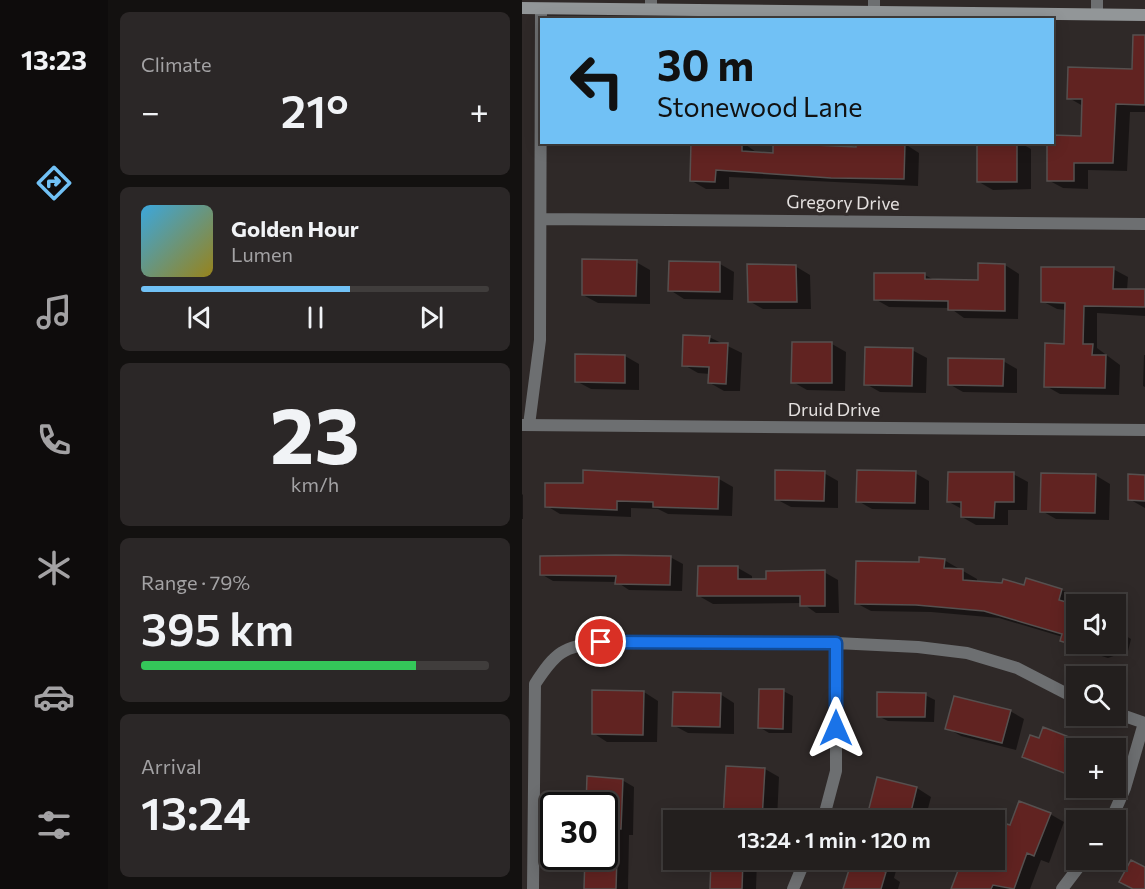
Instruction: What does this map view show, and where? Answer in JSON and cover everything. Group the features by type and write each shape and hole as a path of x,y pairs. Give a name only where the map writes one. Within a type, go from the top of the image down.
{"street":[{"path":"1097,0 1097,14"},
{"path":"522,8 651,5 874,6 1145,15"},
{"path":"541,9 541,18"},
{"path":"526,425 540,340 541,144"},
{"name":"Gregory Drive","path":"541,219 1145,224"},
{"name":"Druid Drive","path":"526,425 1145,430"},
{"path":"534,889 535,684 550,661 562,650 579,644 601,642 836,643 899,646 967,653 1017,668 1066,693"},
{"path":"826,810 836,771 836,643"},
{"path":"1115,810 1125,788 1144,723 1126,717"},
{"path":"793,889 801,870"},
{"path":"1062,889 1076,870"}],"building":[{"path":"1133,35 1145,35 1145,105 1116,104 1113,163 1074,163 1074,181 1047,181 1047,144 1054,144 1054,135 1081,136 1082,99 1067,99 1068,67 1132,69"},
{"path":"691,144 742,144 742,151 773,153 773,144 856,147 856,144 905,144 904,179 831,178 716,170 715,182 690,181"},
{"path":"977,144 1017,144 1017,182 977,182"},
{"path":"582,259 637,260 636,296 582,295"},
{"path":"669,261 720,262 720,292 668,291"},
{"path":"978,263 1005,264 1005,311 948,310 948,301 874,300 874,273 925,273 925,279 978,280"},
{"path":"747,264 796,265 797,302 748,302"},
{"path":"1041,267 1114,267 1113,289 1145,289 1145,307 1084,306 1083,344 1093,344 1092,355 1106,355 1105,388 1044,387 1045,343 1064,344 1065,303 1041,302"},
{"path":"683,335 710,336 709,343 728,343 726,384 708,383 709,367 682,366"},
{"path":"792,342 832,342 832,383 791,383"},
{"path":"865,347 913,348 912,386 864,385"},
{"path":"575,354 625,355 625,383 575,382"},
{"path":"948,358 1004,359 1003,386 948,385"},
{"path":"583,470 719,477 718,509 653,507 653,502 617,501 617,510 545,507 545,483 583,483"},
{"path":"775,470 825,471 824,501 775,500"},
{"path":"857,470 916,471 915,503 856,502"},
{"path":"948,472 1014,472 1014,502 995,502 994,518 961,517 961,502 947,502"},
{"path":"1041,473 1096,474 1095,513 1040,512"},
{"path":"1128,474 1145,475 1145,501 1128,500"},
{"path":"540,556 671,556 670,585 615,584 616,576 540,575"},
{"path":"919,557 945,559 944,568 963,569 963,580 1002,583 1003,579 1024,585 1026,578 1062,589 1059,600 1066,602 1066,643 1060,641 1062,634 984,611 916,605 855,604 856,561 919,562"},
{"path":"698,566 738,566 738,579 766,579 766,571 825,570 825,606 800,606 800,596 697,596"},
{"path":"759,689 784,689 783,729 758,728"},
{"path":"592,690 644,691 643,735 592,734"},
{"path":"673,692 721,693 720,727 672,726"},
{"path":"877,692 926,693 925,717 877,717"},
{"path":"954,696 1011,710 1002,743 945,729"},
{"path":"1043,727 1072,738 1066,738 1066,774 1022,757 1030,735 1039,738"},
{"path":"726,766 765,768 763,810 724,810"},
{"path":"587,776 623,779 621,829 618,829 618,792 586,792"},
{"path":"877,777 917,787 911,810 869,810"},
{"path":"1019,801 1051,813 1034,856 1027,853 1014,889 993,885 991,889 951,889 958,870 1005,870 1005,823 1010,825"},
{"path":"1131,860 1145,867 1145,889 1133,889 1119,882"},
{"path":"585,870 617,870 616,889 584,889"},
{"path":"711,870 743,870 742,889 710,889"},
{"path":"849,870 886,872 881,889 843,889"}],"route":[{"path":"601,642 836,643 836,728"}]}
